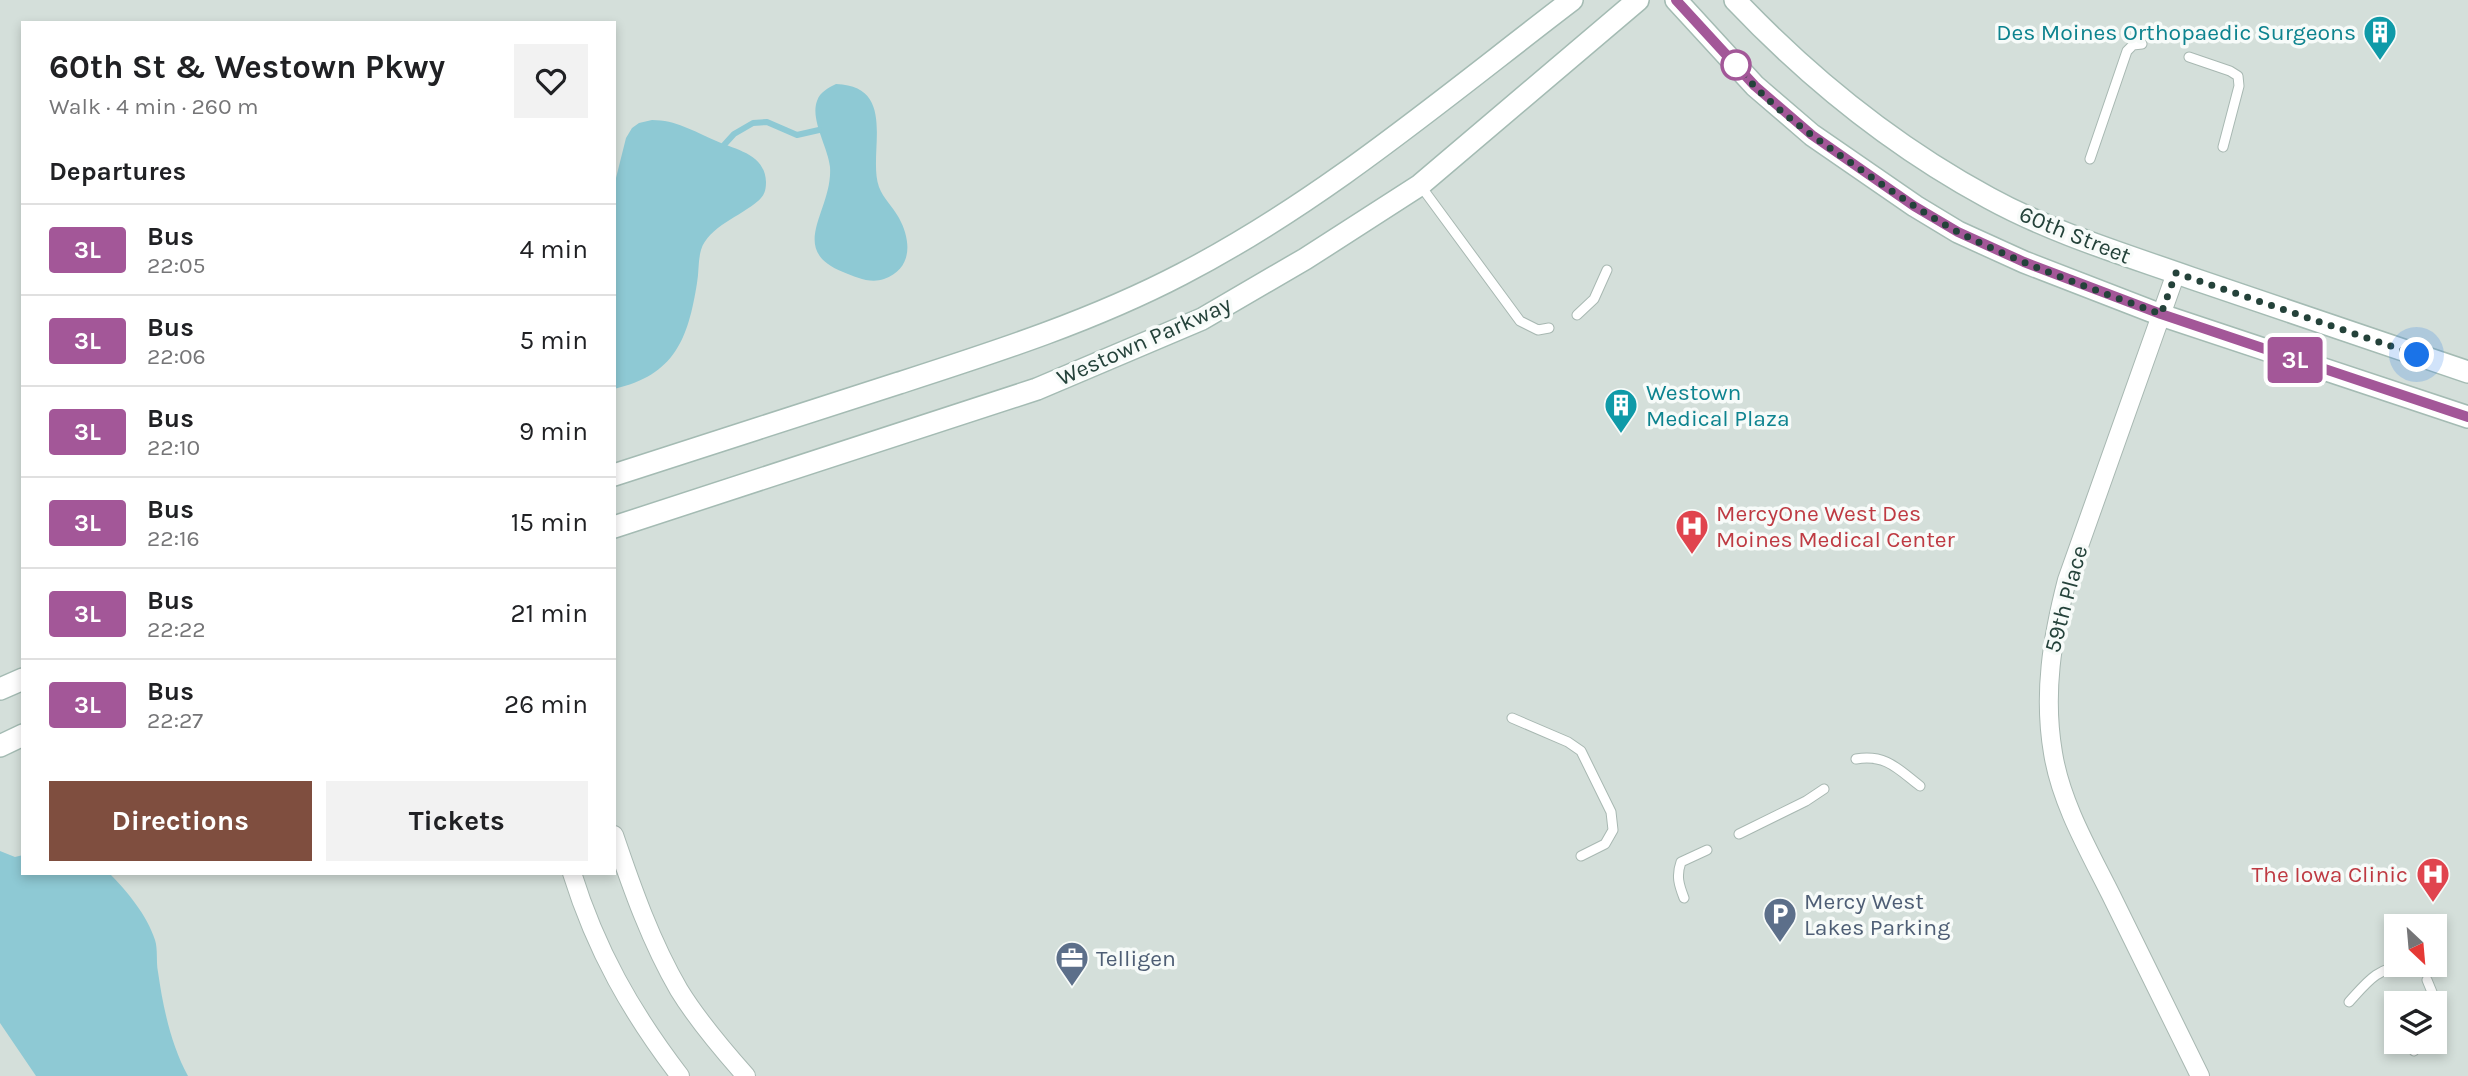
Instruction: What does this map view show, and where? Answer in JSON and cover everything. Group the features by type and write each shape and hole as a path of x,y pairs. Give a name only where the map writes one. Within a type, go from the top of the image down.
{"street":[{"name":"Westown Parkway","path":"616,473 1004,349 1079,321 1182,275 1258,231 1324,188 1572,0"},
{"name":"Westown Parkway","path":"616,526 1037,389 1202,319 1293,266 1420,185 1638,0"},
{"name":"60th Street","path":"1676,0 1755,86 1812,135 1914,206 1958,232 2024,262 2161,314 2468,417"},
{"name":"60th Street","path":"1735,0 1777,45 1832,93 1885,134 1992,200 2051,228 2127,257 2468,372"},
{"name":"59th Place","path":"2176,273 2067,580 2053,637 2048,714 2053,755 2080,832 2200,1076"},
{"path":"0,689 21,680"},
{"path":"0,746 21,736"},
{"path":"616,841 646,924 680,990 714,1040 746,1076"},
{"path":"573,875 596,943 626,997 680,1076"}],"lane":[{"path":"2090,159 2127,51 2133,45 2142,44"},
{"path":"2189,57 2238,76 2239,86 2223,147"},
{"path":"1420,185 1520,321 1538,330 1549,328"},
{"path":"1577,315 1594,299 1607,270"},
{"path":"1512,718 1568,742 1581,751 1586,760 1611,812 1613,830 1605,844 1581,856"},
{"path":"1856,760 1871,757 1884,760 1920,786"},
{"path":"1739,834 1806,801 1824,789"},
{"path":"1684,898 1678,883 1681,862 1707,850"},
{"path":"2349,1002 2374,975 2384,970"},
{"path":"2427,980 2432,991"}],"shaded area":[{"path":"0,0 2468,0 2468,1076 0,1076"}],"water":[{"path":"836,84 855,88 868,96 874,109 879,187 899,218 906,236 907,254 904,262 900,269 884,279 868,280 843,272 826,263 817,252 816,227 829,183 830,167 815,108 820,95"},
{"path":"661,120 677,124 748,154 764,172 766,188 758,201 718,228 705,242 700,254 689,321 675,352 651,374 635,383 616,388 616,178 626,138 639,123"},
{"path":"0,851 15,857 21,856 21,875 111,875 142,913 155,940 165,1012 172,1039 188,1076 36,1076 0,1023"}],"waterway":[{"path":"724,145 734,134 753,123 767,122 797,135 819,130"}],"bus line":[{"name":"3L","path":"1676,0 1755,86 1812,135 1914,206 1958,232 2024,262 2161,314 2468,417"}],"place":[{"name":"Des Moines Orthopaedic Surgeons","path":"2380,62"},
{"name":"Westown Medical Plaza","path":"1621,435"},
{"name":"MercyOne West Des Moines Medical Center","path":"1692,556"},
{"name":"The Iowa Clinic","path":"2433,904"},
{"name":"Mercy West Lakes Parking","path":"1780,944"},
{"name":"Telligen","path":"1072,988"}],"route":[{"path":"1736,65 1755,86 1812,135 1914,206 1958,232 2024,262 2161,314 2176,273 2417,355"}]}
